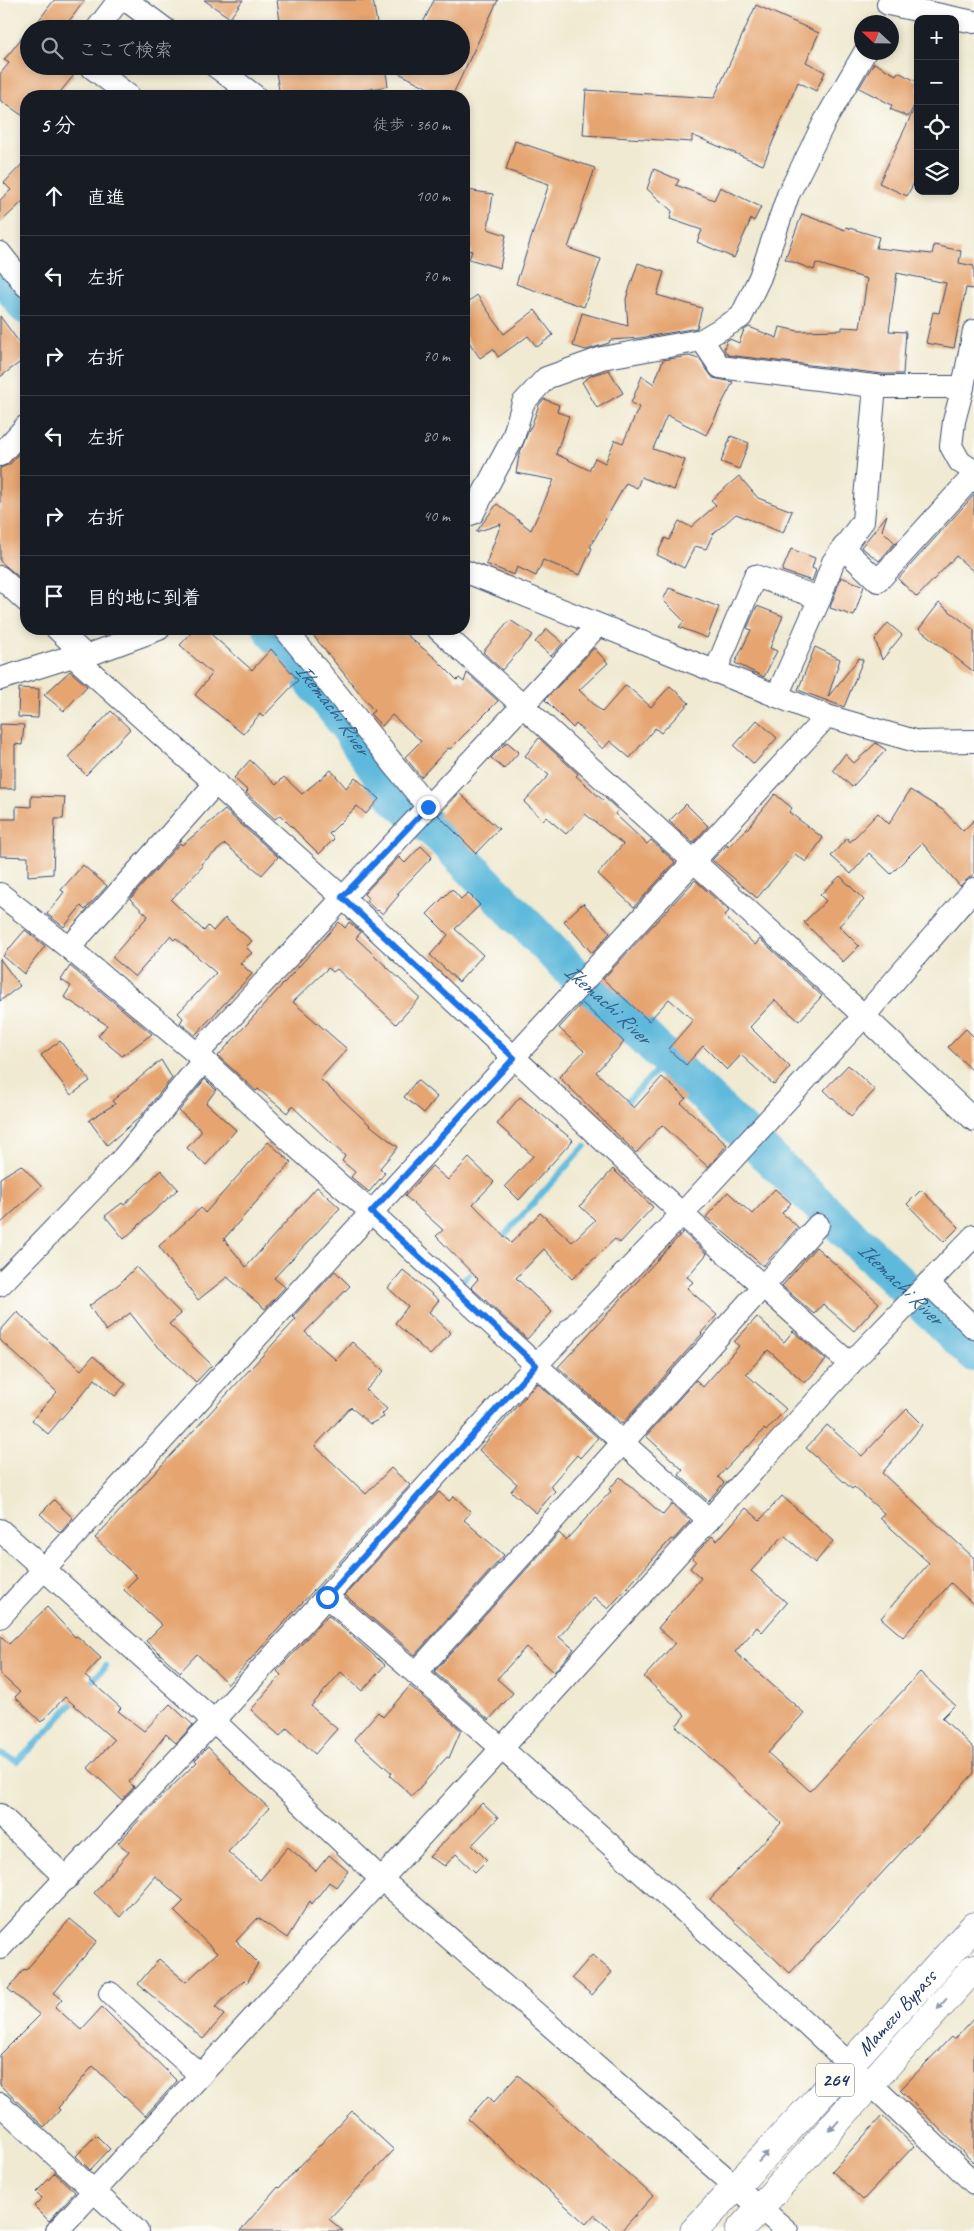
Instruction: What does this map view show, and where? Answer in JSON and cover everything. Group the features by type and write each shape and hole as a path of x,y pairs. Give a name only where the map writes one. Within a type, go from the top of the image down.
{"highway":[{"name":"Mamezu Bypass","path":"694,2231 850,2064 974,1926"},
{"name":"Mamezu Bypass","path":"739,2231 974,1968"}],"street":[{"path":"104,20 119,0"},
{"path":"126,0 153,20"},
{"path":"886,9 974,22"},
{"path":"470,514 473,513 513,438 523,403 546,378 602,358 702,340 741,317 760,277 788,195 825,121 859,60"},
{"path":"102,75 121,90"},
{"path":"227,75 247,90"},
{"path":"0,253 20,278"},
{"path":"843,548 878,581 974,473 960,462 951,446 954,421 974,331"},
{"path":"702,340 720,367 875,386 963,387"},
{"path":"777,696 820,598 832,562 863,521 875,386"},
{"path":"0,455 20,433"},
{"path":"470,573 597,626 827,716 919,742 973,739"},
{"path":"715,672 755,576 820,598"},
{"path":"0,577 20,595"},
{"path":"0,1285 123,1158 201,1057 342,897 597,626"},
{"path":"62,635 80,656 216,784 342,897 682,1214 850,1364"},
{"path":"0,679 80,656 141,635"},
{"path":"290,635 428,807"},
{"path":"445,635 864,1016 974,1120"},
{"path":"0,1617 827,716"},
{"path":"69,948 216,784"},
{"path":"0,1948 214,1721 536,1365 682,1214 864,1016 974,889"},
{"path":"0,894 69,948 201,1057 301,1151 371,1212 536,1365 709,1520"},
{"path":"416,1673 818,1225"},
{"path":"57,2231 380,1878 503,1747 850,1364 974,1236"},
{"path":"928,1284 974,1328"},
{"path":"0,1530 214,1721 380,1878 787,2231"},
{"path":"327,1597 503,1747 872,2083 974,2183"},
{"path":"0,1815 67,1879"},
{"path":"110,1993 200,2075"},
{"path":"1,2107 137,2231"}],"building":[{"path":"54,0 85,0 70,20 39,20"},
{"path":"204,0 243,0 230,18"},
{"path":"277,0 373,0 376,20 280,20"},
{"path":"434,0 498,0 470,58 470,20 424,20"},
{"path":"756,5 819,33 806,62 825,72 816,91 798,82 763,165 692,135 692,142 583,135 586,90 714,98"},
{"path":"20,40 20,75 74,75 62,90 20,90 20,114 0,100 0,74 9,63 4,60"},
{"path":"874,63 896,75 898,72 914,80 914,106 908,117 890,109 892,105 859,88"},
{"path":"276,75 386,75 388,86 365,90 279,90"},
{"path":"403,75 462,75 455,90 432,90"},
{"path":"914,109 914,183 907,196 879,183"},
{"path":"515,141 595,168 568,248 601,259 584,307 516,284 549,184 506,170"},
{"path":"20,166 20,204 0,223 0,200 11,190 4,183"},
{"path":"654,169 679,180 676,185 714,200 720,187 761,207 754,221 751,219 734,258 697,242 702,230 670,219 672,211 647,189"},
{"path":"470,190 493,194 488,229 506,235 500,268 470,259 472,251 470,250"},
{"path":"802,214 845,230 846,227 879,237 876,248 932,254 934,245 961,251 959,263 974,266 974,289 966,288 954,348 926,343 933,312 939,313 946,283 897,273 889,331 906,332 903,374 883,374 728,355 724,349 727,340 730,339 739,343 744,330 749,327 777,338 780,327 798,331 842,330 842,327 860,328 867,279 816,263 814,270 785,259"},
{"path":"638,263 664,272 657,295 702,308 697,328 640,338 610,340 609,343 586,350 573,346 582,313 628,326 626,299"},
{"path":"477,295 504,334 535,310 553,335 537,347 528,336 498,357 493,349 480,358 470,344 470,300"},
{"path":"0,316 20,344 20,362 0,377"},
{"path":"689,356 699,359 713,378 733,382 706,435 667,415 653,449 685,460 674,490 641,477 637,488 626,483 590,547 592,548 580,575 543,560 536,576 517,567 514,575 486,564 501,524 476,532 497,504 531,530 554,480 516,473 519,455 539,405 544,399 559,405 557,412 569,416 556,454 589,470 595,458 605,463 615,440 623,443 639,407 631,403 642,376 654,384 663,360"},
{"path":"609,370 623,393 597,408 582,382 592,375"},
{"path":"731,436 749,443 739,469 721,462"},
{"path":"20,452 20,578 0,561 0,468 10,464"},
{"path":"739,476 758,498 792,511 783,533 736,514 713,534 706,549 695,546 684,568 657,555 665,538 669,540 679,521 691,527 716,505 711,500"},
{"path":"974,495 974,572 956,556 917,597 898,579"},
{"path":"887,515 882,530 895,543 879,561 861,547"},
{"path":"791,549 815,558 812,568 816,570 812,581 782,571"},
{"path":"841,577 864,586 854,616 830,608"},
{"path":"669,588 719,607 707,638 679,627 684,621 663,600"},
{"path":"939,603 974,630 974,672 919,629"},
{"path":"757,606 783,616 770,648 777,651 764,677 735,663 751,630 747,628"},
{"path":"510,620 533,635 502,670 483,652"},
{"path":"888,623 902,635 882,660 875,639"},
{"path":"547,629 563,643 551,656 535,642"},
{"path":"189,635 212,635 252,670 271,649 298,680 263,717 260,714 243,734 195,695 212,674 180,645"},
{"path":"313,635 406,635 435,658 457,680 459,678 464,682 467,673 498,701 450,749 448,748 421,777 405,757 421,741 392,715 382,726 370,714 374,711"},
{"path":"815,647 840,659 828,697 859,658 863,660 844,707 798,690"},
{"path":"594,648 608,663 579,690 602,712 626,685 651,707 670,686 689,703 661,733 655,728 630,758 610,741 603,749 576,724 573,728 545,700"},
{"path":"70,671 87,686 64,711 44,695"},
{"path":"19,688 39,689 38,718 18,717"},
{"path":"111,711 130,729 86,775 68,757"},
{"path":"757,720 777,738 754,764 734,746"},
{"path":"0,724 24,725 22,745 15,744 15,789 0,789"},
{"path":"539,738 578,774 576,776 603,800 605,798 618,810 615,814 647,844 651,840 675,862 634,907 598,874 623,844 585,814 566,834 546,817 543,820 524,802 549,775 525,756"},
{"path":"507,742 519,752 504,769 491,758"},
{"path":"876,743 886,750 852,787 833,770 845,754 854,763"},
{"path":"250,760 276,785 284,777 302,794 331,770 346,788 355,777 379,799 366,814 357,806 329,834 334,839 319,854 280,815 275,819 246,793 248,791 234,778"},
{"path":"910,790 943,810 963,831 974,820 974,874 960,886 922,843 891,874 869,853 851,874 831,856 847,838 850,842 878,813 889,824"},
{"path":"459,793 499,829 476,853 438,815"},
{"path":"775,794 792,808 789,812 823,838 806,862 795,854 757,898 712,860 748,828"},
{"path":"31,796 65,797 63,819 55,819 53,874 28,876 28,857 0,856 0,819 16,819 16,806 31,807"},
{"path":"686,804 708,826 693,843 669,821"},
{"path":"225,810 278,857 262,875 225,844 201,864 203,866 171,900 204,931 208,926 213,931 225,918 252,941 246,947 252,953 240,963 252,974 195,1035 180,1023 183,1018 178,1013 216,973 176,938 174,940 170,936 135,977 112,957 148,916 130,899 180,843 182,845"},
{"path":"421,846 432,857 397,894 399,895 383,914 377,911 366,901 368,898 364,894 399,857 405,863"},
{"path":"83,865 107,886 85,910 81,906 64,927 47,914 64,892 61,890"},
{"path":"840,876 864,900 839,926 859,946 843,962 804,922 826,901 820,895"},
{"path":"695,880 729,911 724,916 755,945 760,939 822,996 799,1021 775,1000 750,1027 790,1067 774,1085 741,1055 727,1070 703,1046 686,1065 668,1049 693,1020 669,999 649,1021 603,979"},
{"path":"452,889 461,899 468,893 480,905 455,929 483,955 459,982 430,955 448,935 427,914"},
{"path":"583,903 610,933 592,953 564,921"},
{"path":"339,922 345,928 349,922 361,932 356,938 420,998 396,1024 337,969 333,972 328,968 293,1002 347,1049 320,1079 371,1126 398,1147 380,1168 385,1173 369,1192 351,1177 355,1172 342,1161 345,1156 292,1106 287,1113 258,1089 256,1091 218,1056"},
{"path":"25,930 45,946 24,974 3,956"},
{"path":"0,959 20,986 0,1001"},
{"path":"70,966 152,1034 122,1056 98,1036 107,1025 64,997 71,986 61,980"},
{"path":"582,1003 624,1042 596,1072 634,1108 662,1077 686,1098 681,1103 727,1145 708,1167 662,1125 636,1153 559,1077 584,1051 559,1028"},
{"path":"966,1029 974,1037 974,1072 948,1047"},
{"path":"60,1041 90,1081 71,1095 41,1055"},
{"path":"161,1060 172,1078 140,1117 107,1145 89,1120 115,1104 112,1101"},
{"path":"848,1065 875,1090 851,1116 824,1090"},
{"path":"205,1079 216,1090 206,1103 236,1130 206,1165 187,1148 202,1131 179,1111"},
{"path":"417,1080 437,1097 424,1113 404,1097"},
{"path":"520,1097 573,1140 519,1200 505,1186 533,1156 497,1124"},
{"path":"268,1142 291,1162 224,1239 246,1267 317,1187 340,1208 274,1278 285,1287 265,1309 227,1277 198,1300 159,1246 201,1208 205,1213"},
{"path":"469,1158 494,1182 473,1204 511,1243 540,1213 572,1242 595,1220 580,1206 613,1169 653,1207 620,1243 615,1239 572,1279 544,1249 516,1278 552,1312 527,1339 471,1287 478,1279 436,1236 443,1230 405,1196 432,1166 448,1180"},
{"path":"21,1165 41,1186 0,1224 0,1178"},
{"path":"161,1170 178,1189 124,1239 105,1216 122,1203 124,1205"},
{"path":"775,1189 791,1203 782,1213 798,1227 763,1266 706,1217 728,1192 752,1214"},
{"path":"921,1190 959,1227 944,1242 907,1204"},
{"path":"683,1232 707,1254 687,1277 693,1282 687,1288 717,1315 622,1424 558,1367"},
{"path":"816,1247 879,1303 854,1331 823,1304 814,1314 782,1286"},
{"path":"136,1267 181,1314 169,1324 212,1365 196,1382 154,1343 130,1313 106,1331 89,1306 119,1284"},
{"path":"403,1270 439,1300 429,1312 451,1333 430,1355 395,1323 408,1306 388,1288"},
{"path":"335,1271 350,1286 305,1332 336,1360 352,1342 384,1371 366,1390 387,1409 382,1414 384,1417 370,1424 351,1407 315,1446 366,1494 391,1468 410,1485 228,1684 197,1654 180,1672 146,1641 162,1625 124,1590 137,1577 95,1538 296,1319 293,1317"},
{"path":"17,1312 81,1370 93,1356 126,1384 115,1396 95,1379 48,1434 32,1420 57,1392 0,1340 0,1331"},
{"path":"757,1317 784,1342 793,1331 826,1360 805,1383 768,1350 746,1374 786,1409 718,1477 724,1483 708,1501 679,1475 683,1470 646,1436 696,1380 703,1387 739,1346 734,1342"},
{"path":"537,1383 598,1438 580,1458 577,1455 550,1486 555,1491 536,1513 511,1491 517,1484 479,1450"},
{"path":"907,1409 923,1425 882,1473 974,1558 974,1605 951,1583 903,1637 881,1618 929,1563 880,1518 884,1513 854,1487 852,1489 806,1448 827,1425 862,1456"},
{"path":"620,1477 663,1515 672,1504 690,1521 673,1540 671,1539 608,1609 594,1597 559,1637 574,1649 554,1672 526,1647 497,1679 513,1693 489,1720 434,1672 559,1533 566,1540 611,1491 609,1489"},
{"path":"439,1492 449,1501 454,1496 471,1512 464,1520 504,1555 415,1655 345,1595"},
{"path":"782,1496 833,1541 815,1563 784,1535 751,1571 787,1603 762,1632 757,1627 735,1652 804,1713 768,1753 810,1791 920,1672 955,1705 942,1718 974,1748 974,1773 790,1973 710,1899 781,1823 676,1726 685,1715 644,1677 675,1643 658,1628 701,1578 690,1568 696,1561 692,1558 712,1536 717,1541 746,1508 760,1520"},
{"path":"54,1500 73,1518 60,1533 40,1514"},
{"path":"47,1607 75,1637 77,1636 101,1658 85,1676 121,1708 118,1711 144,1731 170,1704 193,1725 176,1743 166,1734 129,1782 134,1787 122,1800 88,1768 114,1740 65,1697 41,1722 15,1697 20,1692 0,1674 0,1635 9,1644"},
{"path":"328,1615 385,1665 362,1691 341,1672 311,1706 337,1729 315,1754 287,1728 280,1736 251,1710 281,1675 277,1671"},
{"path":"410,1686 461,1730 449,1758 447,1757 412,1796 390,1776 392,1773 354,1739 378,1712 383,1717"},
{"path":"208,1747 230,1772 269,1808 228,1852 260,1880 288,1847 316,1871 329,1855 348,1871 336,1887 329,1882 312,1904 310,1901 287,1938 258,1918 236,1941 258,1963 247,1983 244,1980 215,2007 224,2015 203,2039 138,1984 159,1959 186,1982 217,1953 174,1911 184,1901 155,1876 120,1917 94,1893 129,1852 118,1843 197,1762 195,1760"},
{"path":"482,1803 498,1818 472,1845 487,1860 475,1872 456,1854 445,1866 429,1857"},
{"path":"70,1919 97,1941 54,1993 62,1999 55,2007 81,2030 102,2007 177,2081 145,2116 93,2066 58,2108 60,2110 44,2127 0,2085 0,2055 40,2015 8,1989"},
{"path":"592,1955 612,1972 592,1995 572,1978"},
{"path":"974,2018 974,2163 900,2090 951,2037 954,2040"},
{"path":"518,2075 653,2196 621,2231 612,2231 594,2215 586,2224 468,2119 488,2096 494,2102"},
{"path":"352,2111 394,2150 329,2219 343,2231 240,2231 278,2187"},
{"path":"882,2116 914,2146 863,2200 832,2171"},
{"path":"96,2135 110,2149 90,2170 76,2156"},
{"path":"55,2173 75,2192 49,2221 34,2206 42,2198 36,2192"}],"waterway":[{"name":"Ikemachi River","path":"0,271 20,299"},
{"name":"Ikemachi River","path":"276,635 343,720 396,799 440,836 568,968 616,1010 974,1354"},
{"path":"622,1107 667,1059"},
{"path":"499,1241 585,1146"},
{"path":"463,1281 476,1267"},
{"path":"86,1688 106,1666"},
{"path":"0,1754 17,1761 44,1735 78,1697"}],"route":[{"path":"327,1597 536,1365 371,1212 514,1058 342,897 428,807"}]}
